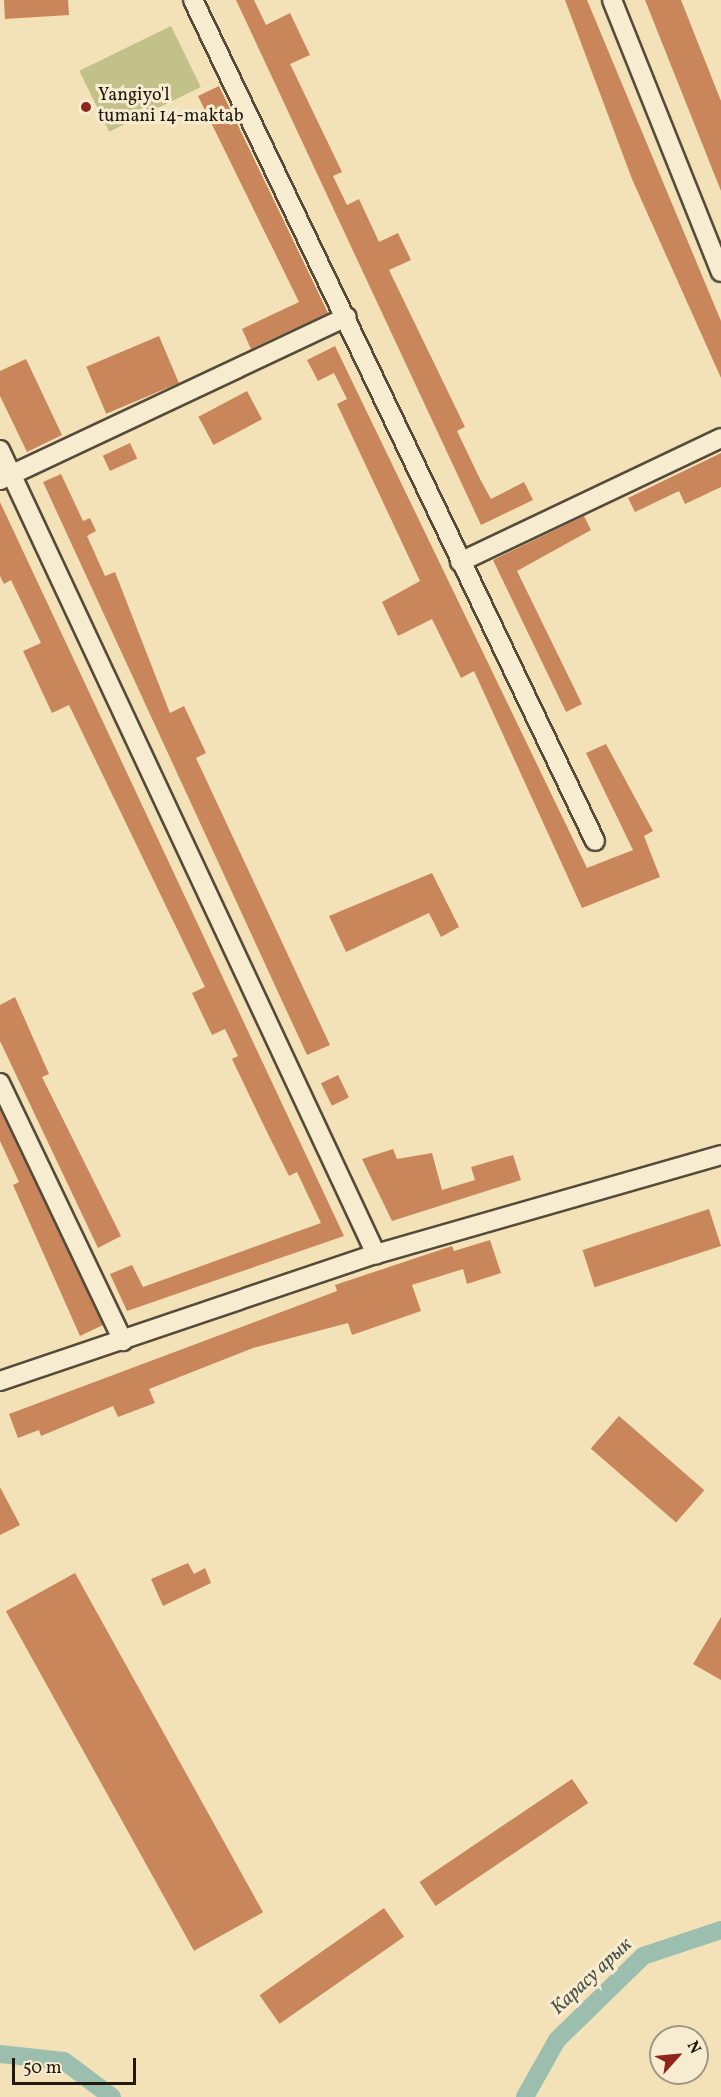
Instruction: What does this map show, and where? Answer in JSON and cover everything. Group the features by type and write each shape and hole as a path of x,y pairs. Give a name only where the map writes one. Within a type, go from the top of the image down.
{"street":[{"path":"193,0 347,317 460,562 595,841"},
{"path":"612,0 721,272"},
{"path":"6,477 347,317"},
{"path":"460,562 721,438"},
{"path":"0,450 6,477 376,1254"},
{"path":"0,1083 123,1341"},
{"path":"0,1381 376,1254 721,1155"}],"shaded area":[{"path":"171,26 201,87 109,132 79,71"}],"building":[{"path":"4,0 68,0 69,15 5,19"},
{"path":"236,0 254,0 266,25 290,13 310,55 290,64 342,172 333,176 347,205 359,199 379,242 398,233 411,260 389,270 465,427 457,431 480,479 491,499 524,482 533,500 481,525"},
{"path":"565,0 587,0 721,321 721,378 632,179"},
{"path":"645,0 681,0 721,101 721,191"},
{"path":"219,86 328,313 251,349 242,329 299,302 198,96"},
{"path":"159,336 179,383 106,414 86,367"},
{"path":"335,346 587,868 633,850 586,753 606,744 653,831 644,836 660,877 582,908 474,671 461,678 432,619 398,636 382,602 420,581 337,404 347,399 334,373 318,381 307,360"},
{"path":"26,359 62,435 27,452 0,396 0,371"},
{"path":"247,391 262,419 213,445 198,417"},
{"path":"130,443 137,458 110,471 103,456"},
{"path":"721,453 721,487 685,504 679,491 635,512 628,498"},
{"path":"61,474 83,521 90,518 96,531 87,536 105,576 115,572 170,713 184,706 206,753 196,758 330,1045 307,1055 43,482"},
{"path":"0,502 344,1236 127,1311 110,1274 132,1265 143,1287 321,1223 297,1172 289,1176 265,1128 232,1059 238,1056 225,1029 212,1035 192,993 205,987 69,705 52,713 23,651 41,643 11,580 4,584 0,576"},
{"path":"584,516 591,530 517,571 582,704 566,712 493,560"},
{"path":"432,873 459,927 441,937 429,913 346,952 329,916"},
{"path":"15,997 49,1074 42,1077 121,1236 98,1248 0,1041 0,1005"},
{"path":"338,1075 349,1097 332,1106 321,1083"},
{"path":"0,1109 103,1325 80,1336 13,1185 19,1182 0,1141"},
{"path":"393,1149 397,1159 432,1153 442,1190 475,1180 471,1167 513,1155 521,1180 392,1221 362,1159"},
{"path":"709,1209 721,1246 595,1287 583,1250"},
{"path":"490,1240 501,1273 467,1284 463,1269 412,1285 421,1311 352,1335 348,1323 253,1348 149,1389 155,1403 118,1417 113,1406 41,1436 39,1430 18,1438 9,1414 337,1291 335,1285 452,1246 454,1251"},
{"path":"619,1416 704,1490 676,1523 591,1448"},
{"path":"0,1487 20,1525 0,1535"},
{"path":"188,1563 194,1574 205,1568 211,1583 163,1606 151,1579"},
{"path":"75,1573 263,1912 194,1951 6,1611"},
{"path":"721,1617 721,1680 693,1664"},
{"path":"572,1779 588,1803 436,1906 419,1882"},
{"path":"384,1908 404,1937 280,2024 259,1995"}],"waterway":[{"name":"Карасу арык","path":"525,2097 557,2040 643,1956 721,1930"},
{"name":"Карасу арык","path":"0,2054 64,2061 112,2097"}],"place":[{"name":"Yangiyo'l tumani 14-maktab","path":"86,107"}]}
